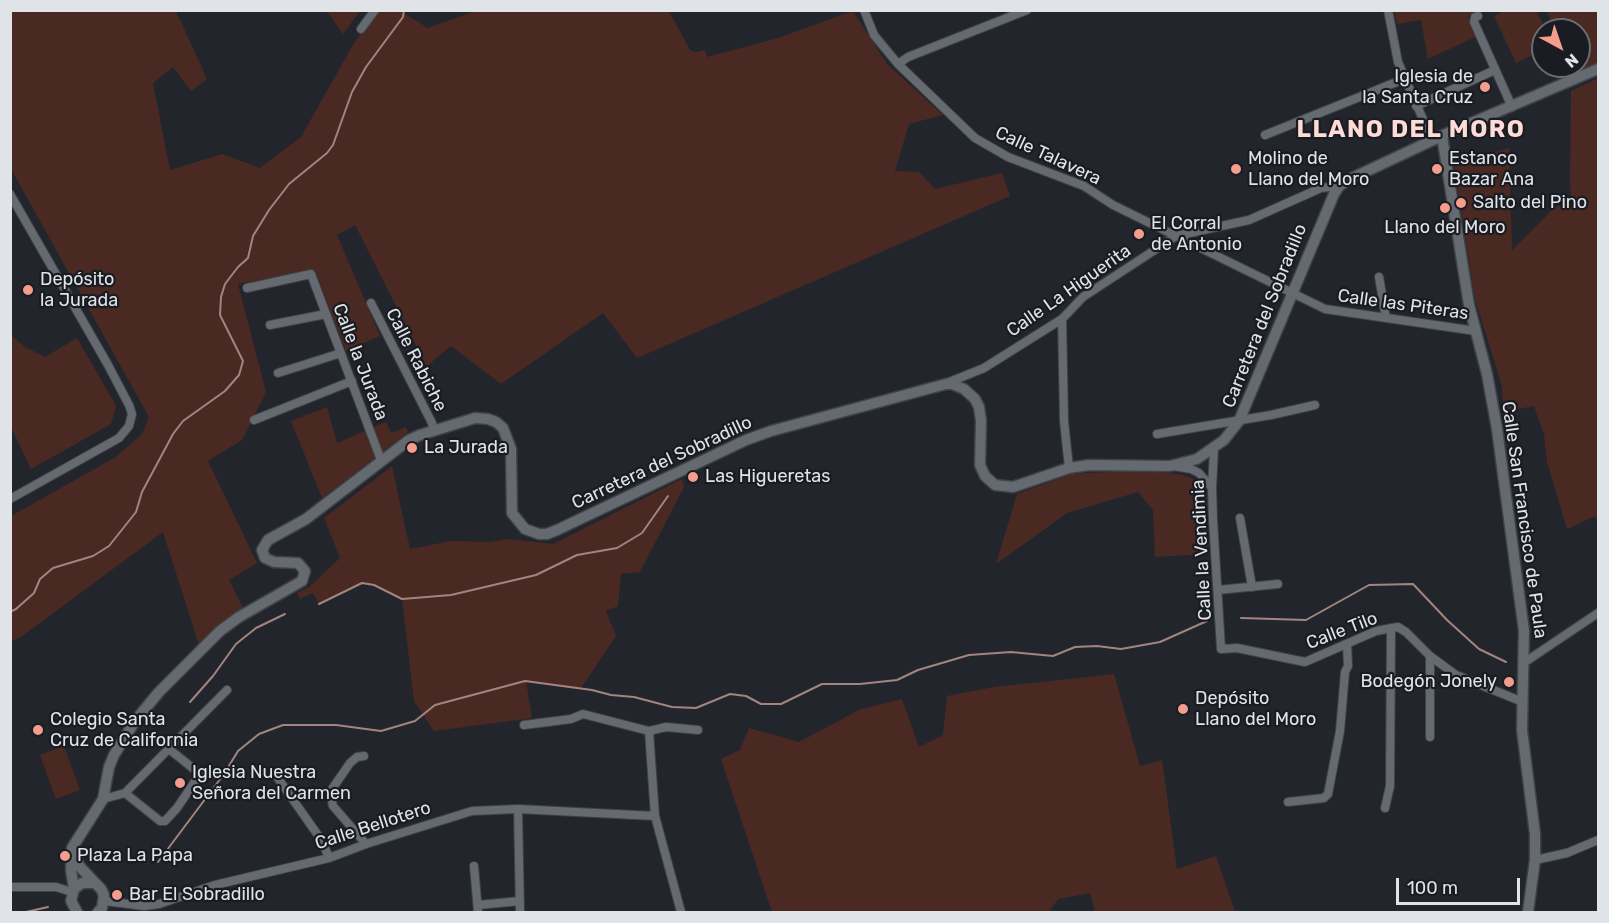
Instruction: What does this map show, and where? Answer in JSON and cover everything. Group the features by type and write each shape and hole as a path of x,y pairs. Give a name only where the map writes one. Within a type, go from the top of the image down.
{"main road":[{"path":"1339,186 1437,138 1599,69"},
{"name":"Calle San Francisco de Paula","path":"1437,138 1469,304 1487,374 1497,429 1524,631 1522,730 1533,809 1535,860 1528,912"},
{"name":"Carretera del Sobradillo","path":"72,894 71,870 75,841 103,799 109,767 135,721 159,692 220,631 239,617 302,581 305,571 298,563 274,562 265,558 262,550 267,540 306,519 409,441 434,430 475,418 495,422 503,428 511,449 510,497 514,518 531,533 547,534 746,440 771,431 945,384 964,389 975,399 979,407 980,465 985,476 995,485 1012,487 1069,468 1089,465 1170,466 1197,459 1214,449 1229,435 1239,421 1339,186"},
{"path":"72,853 80,867 101,889 105,901 98,912"},
{"path":"65,912 72,894 82,883 94,883"},
{"path":"72,894 77,912"}],"street":[{"path":"361,29 375,10"},
{"name":"Calle Talavera","path":"864,10 874,35 898,64 975,138 1008,157 1084,186 1113,205 1293,293"},
{"path":"898,64 908,57 1027,10"},
{"path":"1388,10 1398,62 1404,79 1416,106 1437,138"},
{"path":"1478,16 1475,17 1474,22 1512,106"},
{"path":"1416,106 1495,70"},
{"path":"1265,135 1404,79"},
{"path":"1176,236 1249,220 1321,188 1339,186"},
{"path":"10,194 132,414 129,426 119,438 13,498 10,487"},
{"name":"Calle La Higuerita","path":"945,384 984,368 1062,319 1083,297 1176,236"},
{"name":"Calle la Jurada","path":"247,288 311,274 381,460"},
{"path":"1379,277 1386,318"},
{"name":"Calle las Piteras","path":"1293,293 1325,309 1476,331"},
{"name":"Calle Rabiche","path":"371,303 434,430"},
{"path":"270,325 327,314"},
{"path":"1062,319 1064,409 1069,468"},
{"path":"278,373 341,353"},
{"path":"254,420 352,381"},
{"path":"1157,434 1239,421 1315,405"},
{"name":"Calle la Vendimia","path":"1214,449 1212,488 1221,649"},
{"path":"1170,466 1199,473 1212,488"},
{"path":"1240,518 1252,587"},
{"path":"1218,590 1278,584"},
{"path":"1525,662 1599,614"},
{"name":"Calle Tilo","path":"1221,649 1237,648 1305,662 1376,631 1398,627 1430,656 1462,679 1523,702"},
{"path":"1385,808 1390,786 1391,628"},
{"path":"1288,802 1324,798 1328,794 1340,731 1345,672 1348,666 1347,644"},
{"path":"1430,656 1430,738"},
{"path":"103,799 125,793 227,690"},
{"path":"524,725 571,719 583,714 649,731 666,727 698,730"},
{"path":"649,731 655,816 681,912"},
{"path":"125,793 160,821 165,821 177,808 200,774 169,749"},
{"path":"364,756 350,763 330,792 333,807 366,843"},
{"path":"275,774 322,841 329,858"},
{"path":"518,809 520,912"},
{"name":"Calle Bellotero","path":"105,901 144,906 159,904 215,885 329,858 366,843 472,811 518,809 655,816"},
{"path":"1535,860 1567,853 1599,840"},
{"path":"474,867 478,909 520,901"},
{"path":"10,887 56,887 72,894"}],"shaded area":[{"path":"1507,10 1536,11 1540,18 1531,18 1531,56 1516,63 1494,16"},
{"path":"11,11 176,11 207,79 191,91 173,67 153,83 170,170 222,154 260,168 301,137 354,43 379,11 400,11 428,28 475,11 669,11 690,50 696,52 705,50 707,57 775,39 853,11 887,64 943,115 909,124 895,171 919,172 935,189 1002,173 1010,196 637,358 603,313 501,384 451,346 427,367 355,225 337,235 380,336 346,351 315,270 238,284 266,392 242,440 208,461 257,563 229,580 243,608 217,626 199,645 163,532 21,637 11,641 11,516 116,457 142,434 149,417 11,169"},
{"path":"327,11 360,11 343,34"},
{"path":"1394,11 1481,11 1468,16 1475,37 1428,59 1421,20 1397,24"},
{"path":"1547,11 1598,11 1598,63 1591,66 1591,18 1550,18"},
{"path":"1598,78 1598,524 1595,516 1567,529 1547,462 1544,434 1534,406 1503,412 1502,386 1475,299 1454,164 1509,148 1512,250 1556,206 1572,204 1570,185 1571,91"},
{"path":"11,335 25,347 45,357 77,338 116,406 111,424 31,469 11,427"},
{"path":"327,407 337,443 386,422 391,433 406,427 408,432 322,498 291,421"},
{"path":"392,466 410,549 451,541 489,542 509,539 553,544 682,479 684,487 640,572 621,574 618,606 606,611 616,636 581,688 526,681 532,718 434,731 414,701 402,599 374,585 363,583 319,604 313,593 300,599 297,593 309,587 340,558 324,518"},
{"path":"1140,470 1182,475 1197,480 1207,494 1208,554 1155,557 1153,510 1138,492 1067,513 996,564 1017,494 1072,474"},
{"path":"1114,674 1140,766 1162,760 1177,869 1216,856 1235,912 1095,912 1090,893 1058,899 1049,912 772,912 721,759 740,750 749,728 799,742 861,709 902,699 919,747 943,735 947,696 994,687"},
{"path":"64,746 80,790 56,799 40,755"}],"waterway":[{"path":"10,612 34,593 40,579 53,568 93,556 109,546 136,512 142,492 173,434 183,421 225,391 239,375 243,361 220,315 221,297 225,284 248,258 253,236 289,184 327,153 333,145 352,92 366,67 403,17 404,10"},
{"path":"319,604 362,583 374,585 402,599 451,595 536,575 577,555 617,548 642,533 668,496"},
{"path":"1241,618 1306,620 1369,585 1413,584 1479,649 1506,662"},
{"path":"190,702 213,676 236,644 256,628 285,614"},
{"path":"158,862 224,774 238,751 259,734 283,725 336,725 381,731 415,721 435,705 525,681 634,697 672,707 696,708 730,694 746,696 761,704 781,704 822,684 860,684 897,680 918,670 969,655 1011,652 1053,656 1075,647 1097,646 1121,649 1160,642 1207,621"},
{"path":"26,912 48,907"}],"place":[{"name":"Iglesia de la Santa Cruz","path":"1485,87"},
{"name":"Molino de Llano del Moro","path":"1236,169"},
{"name":"Estanco Bazar Ana","path":"1437,169"},
{"name":"Salto del Pino","path":"1461,203"},
{"name":"Llano del Moro","path":"1445,208"},
{"name":"El Corral de Antonio","path":"1139,234"},
{"name":"Depósito la Jurada","path":"28,290"},
{"name":"La Jurada","path":"412,448"},
{"name":"Las Higueretas","path":"693,477"},
{"name":"Bodegón Jonely","path":"1509,682"},
{"name":"Depósito Llano del Moro","path":"1183,709"},
{"name":"Colegio Santa Cruz de California","path":"38,730"},
{"name":"Iglesia Nuestra Señora del Carmen","path":"180,783"},
{"name":"Plaza La Papa","path":"65,856"},
{"name":"Bar El Sobradillo","path":"117,895"}],"district":[{"name":"LLANO DEL MORO","path":"1411,130"}]}
